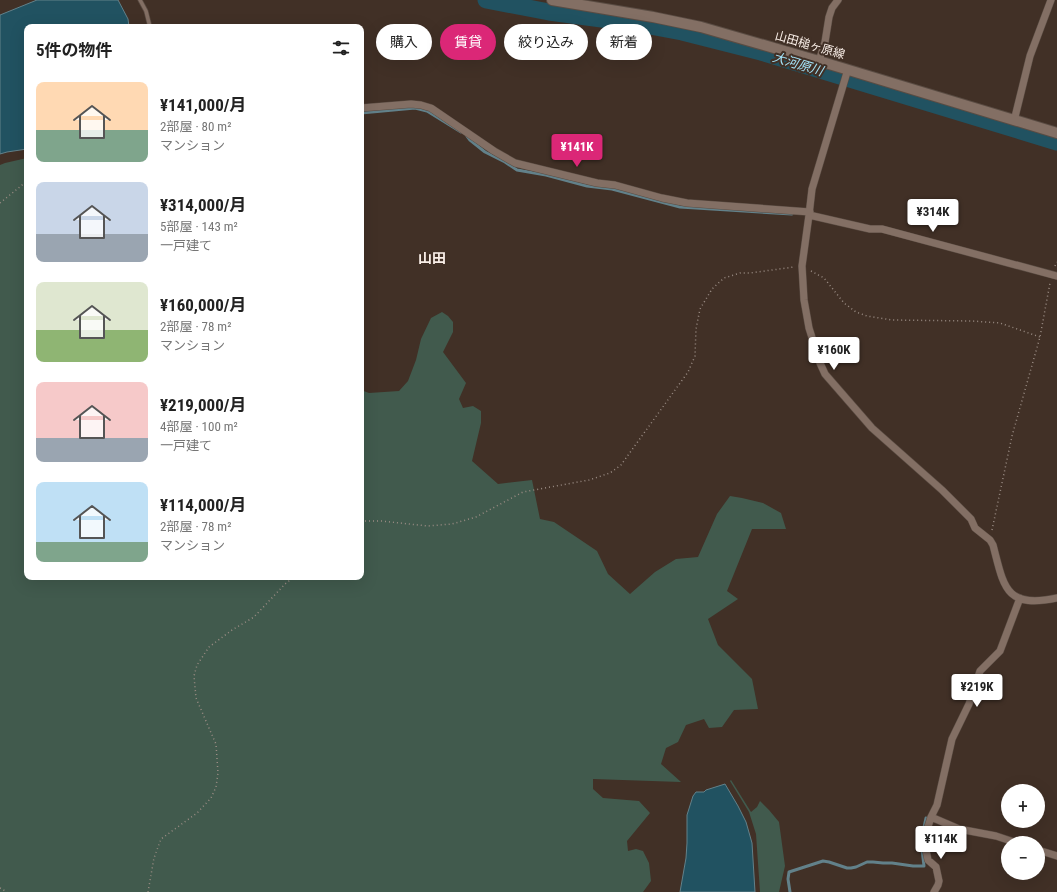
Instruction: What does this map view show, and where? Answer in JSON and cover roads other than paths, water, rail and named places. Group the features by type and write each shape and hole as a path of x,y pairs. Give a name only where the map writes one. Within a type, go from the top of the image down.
{"main road":[{"name":"山田槌ヶ原線","path":"552,0 653,17 701,27 819,60 846,75 1057,133"}],"street":[{"path":"819,60 825,42 832,8 838,0"},
{"path":"1014,121 1030,56 1051,0"},
{"path":"846,75 812,189 802,266 804,300 809,328 820,363 825,374 872,428 942,490 970,519 975,528 990,540 993,545 1002,579 1010,593 1020,598 1032,600 1057,598"},
{"path":"364,108 411,104 426,106 494,151 515,162 597,183 687,203 809,214 870,230 882,229 1054,275"},
{"path":"934,892 939,881 936,867 928,860 925,845 927,830 937,804 952,739 969,704 980,672 1000,651 1020,598"},
{"path":"931,817 959,829 1001,838"},
{"path":"1045,852 1057,856"}],"lane":[{"path":"140,0 146,11 149,24"}],"water":[{"path":"37,0 118,0 128,19 129,24 24,24 24,149 0,154 0,15"},
{"path":"725,784 746,822 752,843 755,892 680,892 686,858 687,815 693,796 696,792 704,792"}],"waterway":[{"name":"大河原川","path":"486,0 549,12 639,24 682,32 761,52 1057,142"},
{"path":"364,113 415,108 427,111 461,132"},
{"path":"467,136 485,152 517,170 546,175 587,186 612,189 680,207 792,214"},
{"path":"790,892 788,879 789,872 823,861 847,868 856,867 867,862 924,866 921,841 926,818"}],"district":[{"name":"山田","path":"432,258"}]}
